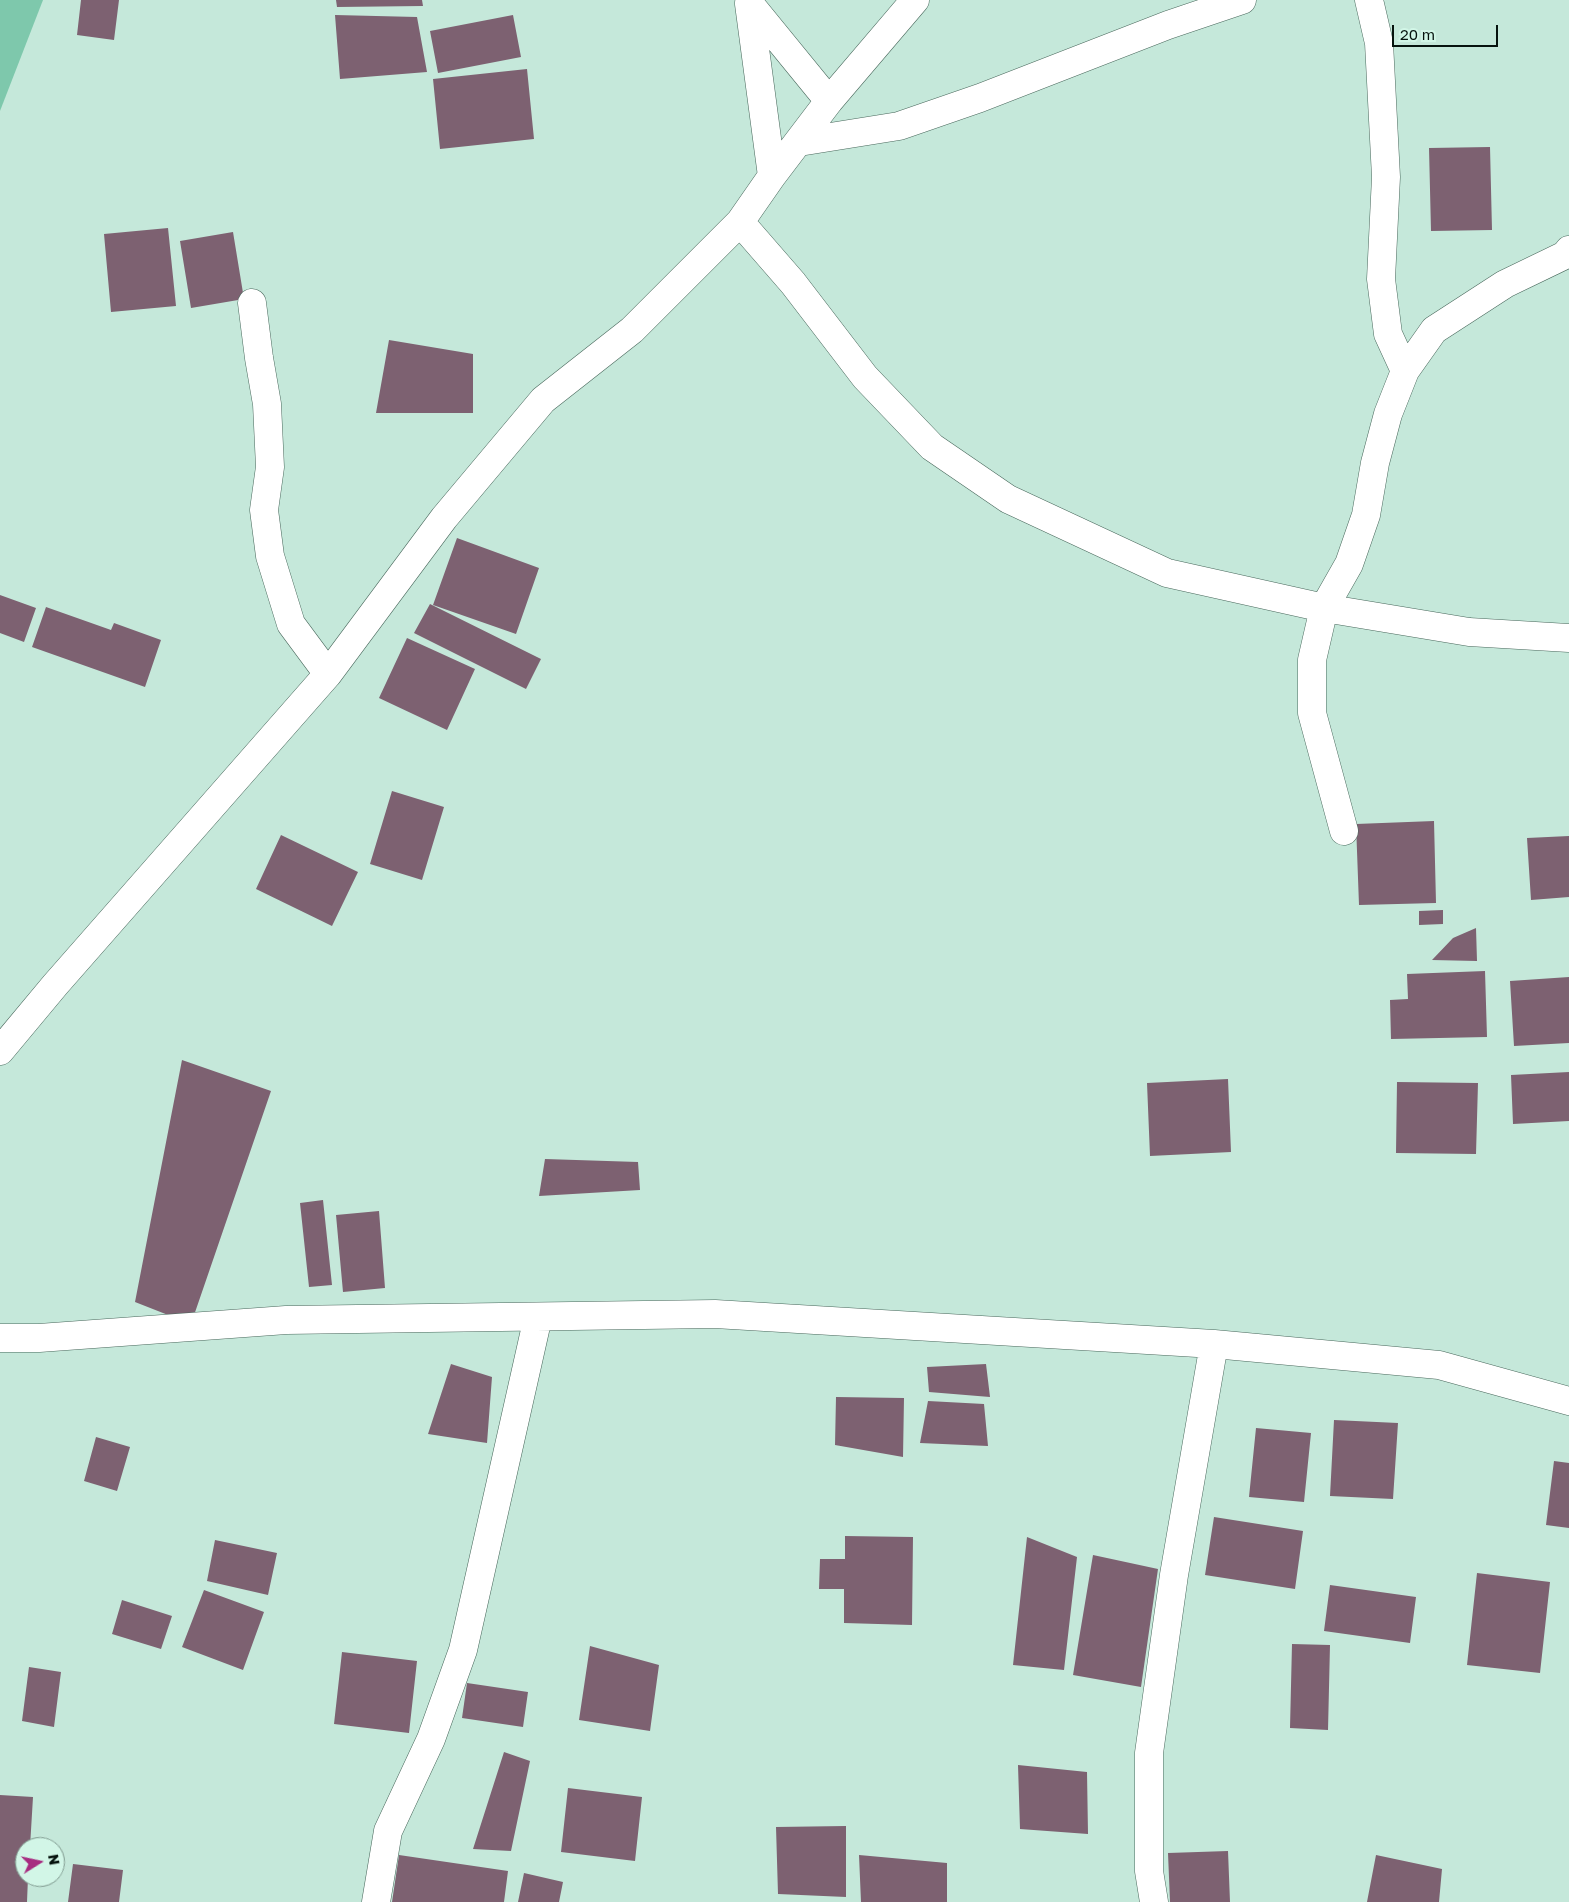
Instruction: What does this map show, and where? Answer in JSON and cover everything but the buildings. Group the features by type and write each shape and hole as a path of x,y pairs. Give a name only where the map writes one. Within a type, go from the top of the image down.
{"street":[{"path":"0,1051 55,985 328,674 444,518 543,400 632,330 740,222 829,101 915,0"},
{"path":"798,142 899,126 980,98 1168,24 1242,0"},
{"path":"1370,0 1379,43 1386,178 1380,279 1388,334 1405,371"},
{"path":"748,2 829,101"},
{"path":"748,2 772,176"},
{"path":"740,222 793,283 865,377 932,447 1008,499 1167,573 1324,608 1469,632 1569,638"},
{"path":"1344,831 1312,713 1312,660 1324,608 1350,564 1366,515 1375,463 1388,414 1405,371 1434,330 1505,284 1565,255 1569,250"},
{"path":"252,303 267,404 270,467 264,510 270,556 291,624 328,674"},
{"path":"0,1338 39,1338 286,1320 714,1314 1214,1344 1439,1365 1569,1401"},
{"path":"376,1902 388,1831 431,1739 463,1650 538,1317"},
{"path":"1154,1902 1149,1871 1149,1753 1174,1575 1214,1344"}],"green space":[{"path":"0,0 43,0 0,111"}]}
